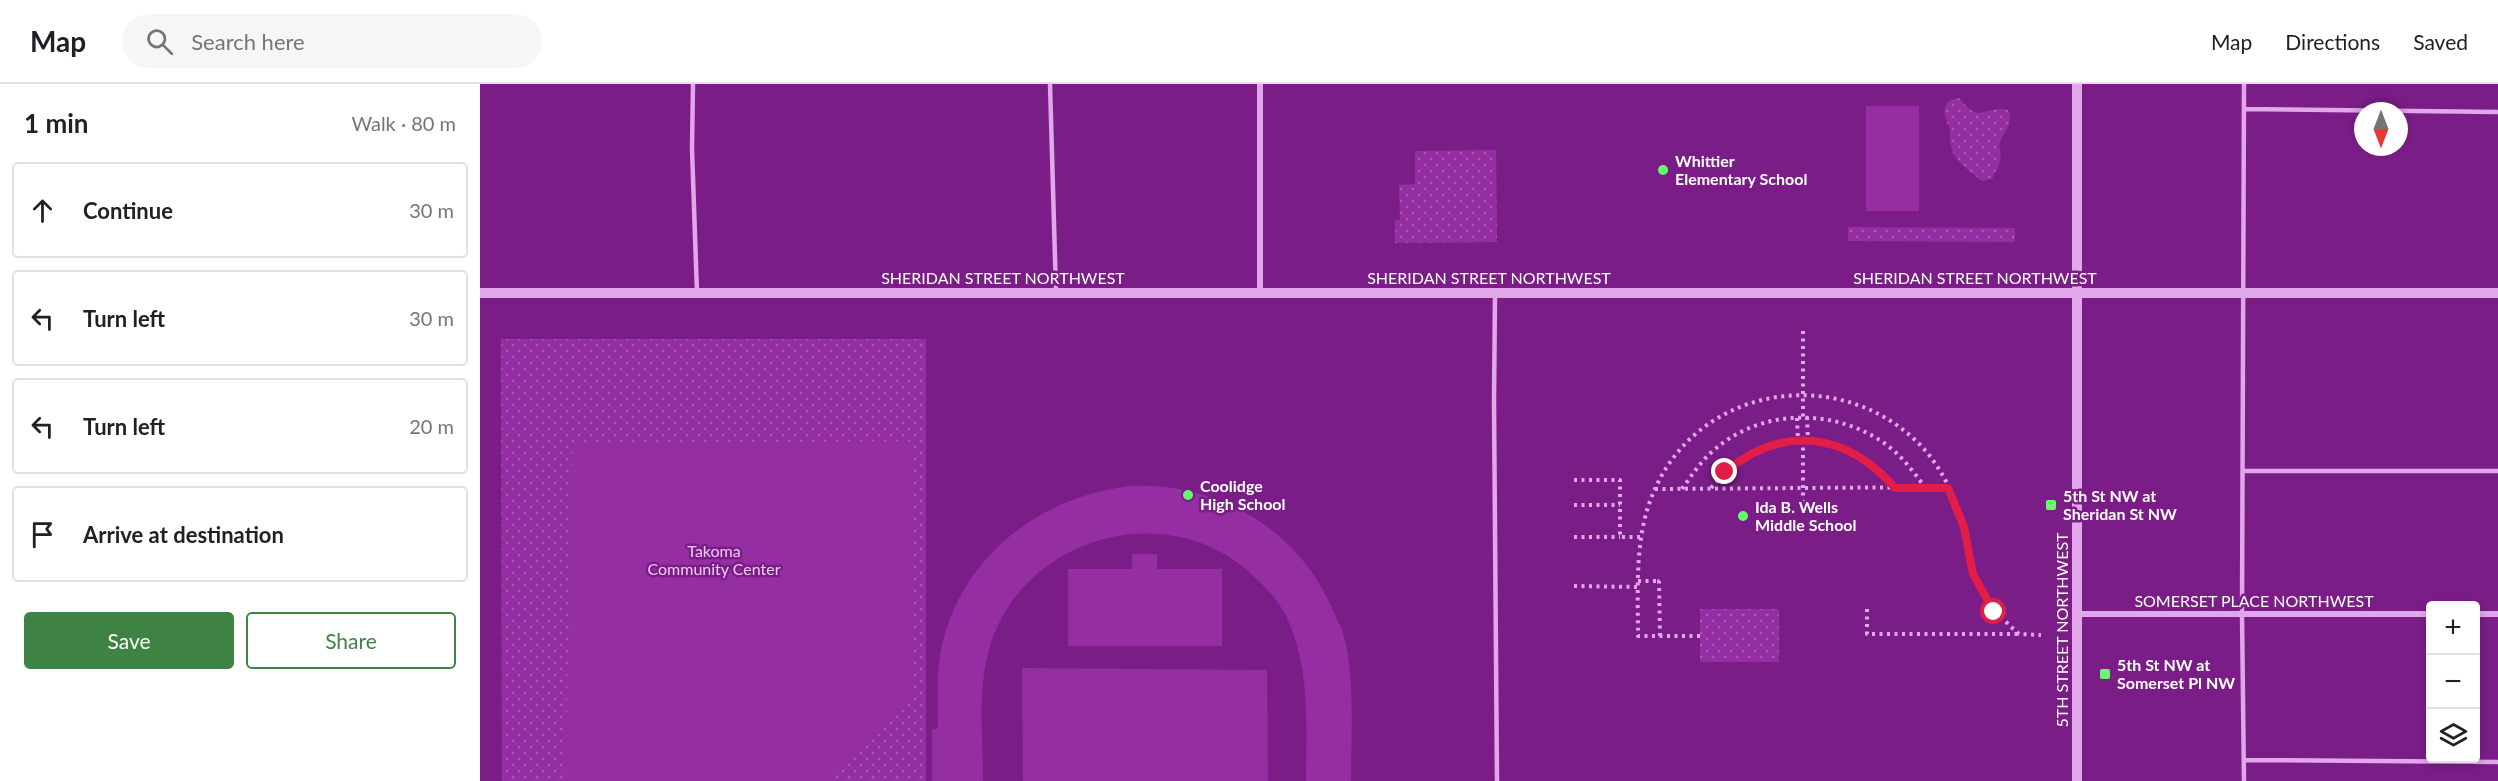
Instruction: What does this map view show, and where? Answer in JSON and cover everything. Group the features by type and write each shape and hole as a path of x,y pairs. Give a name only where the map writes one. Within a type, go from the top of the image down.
{"street":[{"path":"1260,84 1260,293"},
{"name":"5TH STREET NORTHWEST","path":"2077,84 2077,781"},
{"name":"SHERIDAN STREET NORTHWEST","path":"480,293 2498,293"},
{"name":"SOMERSET PLACE NORTHWEST","path":"2077,614 2426,614"},
{"path":"2480,614 2498,614"}],"lane":[{"path":"693,84 692,149 697,293"},
{"path":"1050,84 1056,293"},
{"path":"2244,84 2242,614 2244,781"},
{"path":"2244,109 2498,112"},
{"path":"1495,293 1497,781"},
{"path":"2244,471 2498,471"},
{"path":"2244,760 2498,762"}],"path":[{"path":"1803,331 1805,418 1803,506"},
{"path":"1700,636 1638,636 1638,581 1642,537 1655,489 1672,460 1695,435 1723,414 1755,401 1789,395 1823,395 1857,403 1888,418 1915,439 1937,466 1948,488 1964,527 1973,574 1994,612 2019,634"},
{"path":"1797,418 1803,440"},
{"path":"1682,489 1699,464 1716,448 1736,435 1757,425 1780,419 1797,418 1849,425 1870,434 1890,447 1907,463 1925,488"},
{"path":"1711,488 1742,458 1761,448 1803,440 1825,442 1846,448 1864,458 1895,488"},
{"path":"1574,480 1620,480 1620,537"},
{"path":"1655,489 1948,488"},
{"path":"1574,506 1620,506"},
{"path":"1574,537 1642,537"},
{"path":"1638,581 1661,581 1660,636"},
{"path":"1574,586 1638,587"},
{"path":"1867,609 1867,634 2041,635"}],"green space":[{"path":"1959,98 1977,113 1998,109 2008,110 2009,125 1999,143 2001,160 1992,179 1982,181 1955,156 1950,144 1950,129 1944,111 1949,101"},
{"path":"1866,106 1919,106 1919,211 1866,211"},
{"path":"1496,150 1497,242 1395,243 1395,220 1400,220 1399,185 1415,184 1415,151"},
{"path":"1848,227 2015,228 2015,242 1848,241"},
{"name":"Takoma Community Center","path":"501,339 926,339 926,781 502,781"},
{"path":"912,441 913,690 823,781 565,781 573,444"},
{"path":"1130,486 1162,487 1192,492 1222,501 1249,515 1274,532 1297,553 1316,578 1341,627 1348,657 1352,710 1351,781 1306,781 1305,697 1300,656 1286,616 1269,592 1248,571 1214,549 1176,536 1138,534 1100,540 1064,555 1032,578 1007,609 990,646 986,662 982,696 983,781 932,781 932,730 938,728 939,659 951,617 966,587 985,560 1008,537 1035,518 1065,503 1097,492"},
{"path":"1132,554 1157,554 1157,569 1222,569 1222,646 1068,646 1068,569 1132,569"},
{"path":"1700,609 1779,609 1779,662 1700,662"},
{"path":"1022,668 1267,670 1268,781 1023,781"}],"place":[{"name":"Whittier Elementary School","path":"1663,170"},
{"name":"Coolidge High School","path":"1188,495"},
{"name":"5th St NW at Sheridan St NW","path":"2051,505"},
{"name":"Ida B. Wells Middle School","path":"1743,516"},
{"name":"5th St NW at Somerset Pl NW","path":"2105,674"}],"route":[{"path":"1725,472 1742,458 1761,448 1782,442 1808,440 1846,448 1864,458 1895,488 1948,488 1964,527 1973,574 1994,612"}]}
